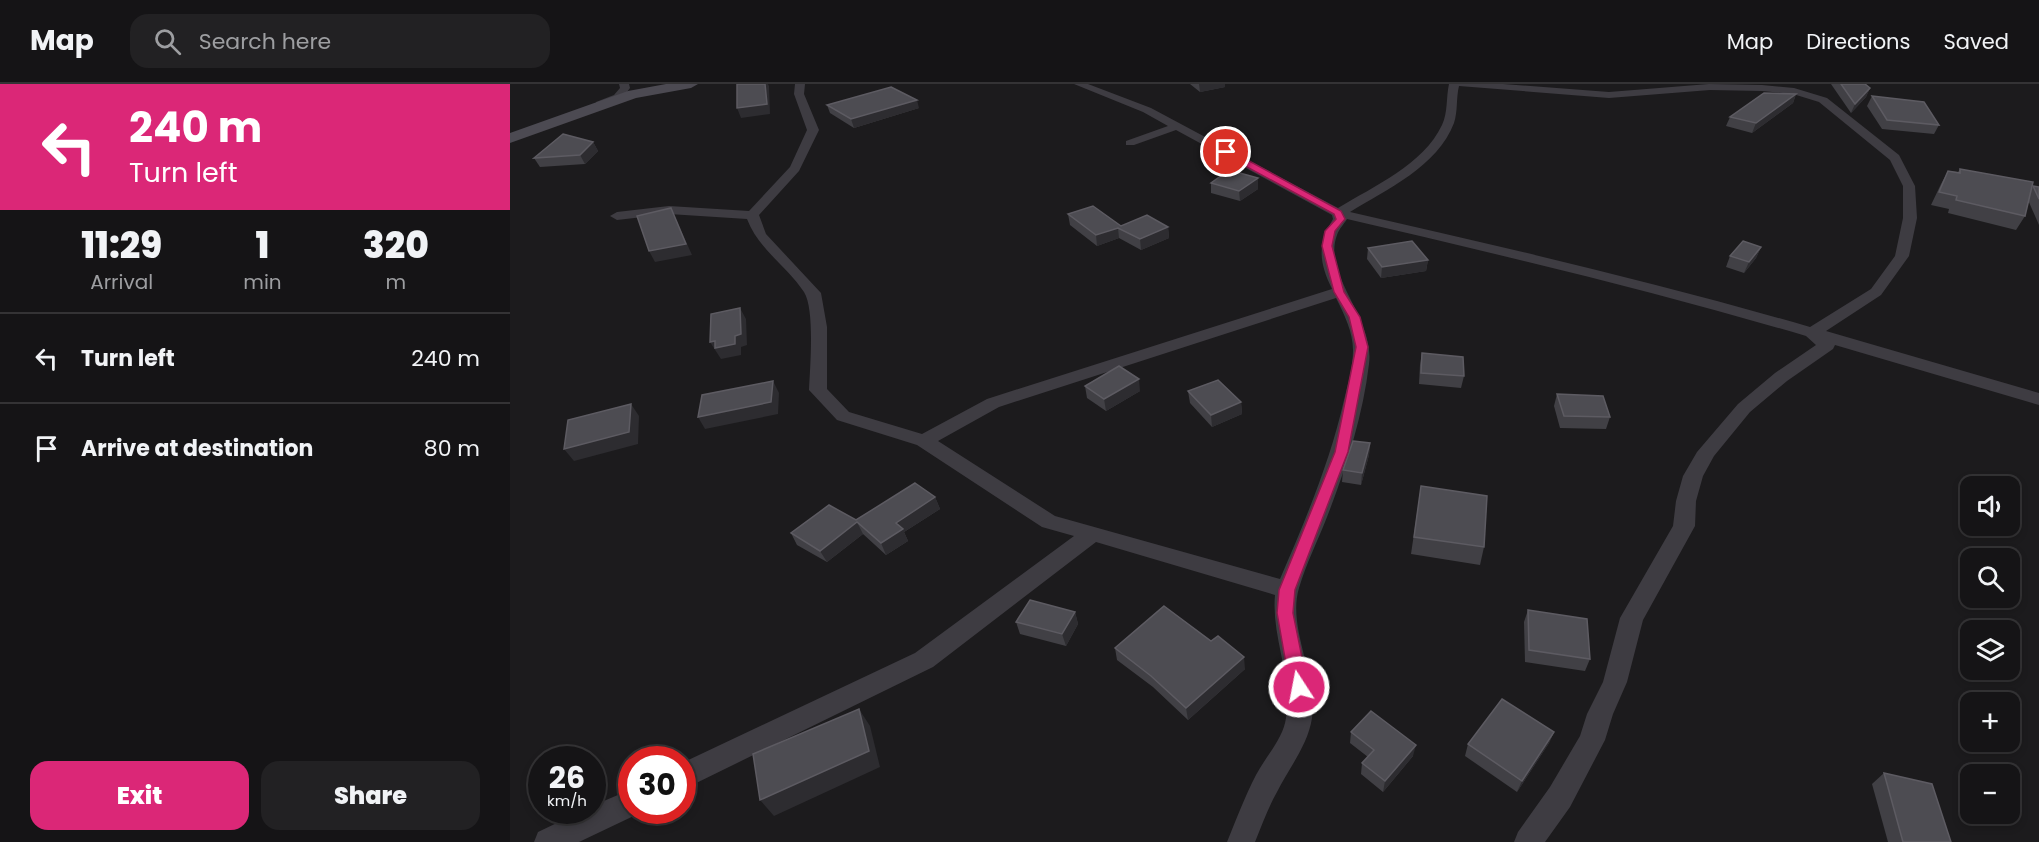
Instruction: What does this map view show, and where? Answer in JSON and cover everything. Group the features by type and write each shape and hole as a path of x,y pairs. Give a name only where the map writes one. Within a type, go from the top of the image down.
{"street":[{"path":"600,104 633,94 691,84"},
{"path":"617,216 669,210 752,214 795,168 813,130 799,94 800,84"},
{"path":"1078,84 1147,110 1338,213 1550,261 1718,305 2039,399"},
{"path":"1338,213 1406,172 1421,159 1447,127 1452,110 1450,97 1454,84"},
{"path":"1462,84 1609,95 1713,86 1794,91 1823,100 1894,158 1909,186 1910,218 1902,256 1876,292 1812,333"},
{"path":"510,138 618,97 626,85"},
{"path":"1130,143 1150,134 1179,126"},
{"path":"1241,842 1266,784 1289,746 1299,719 1299,687 1285,613 1287,590 1341,452 1358,377 1362,347 1355,317 1339,292 1327,246 1330,231 1340,219 1338,213"},
{"path":"752,214 760,236 813,293 819,327 818,390 843,416 924,441 1049,522 1287,590"},
{"path":"924,441 993,403 1339,292"},
{"path":"1528,842 1560,797 1592,740 1600,714 1615,682 1632,618 1672,551 1684,526 1686,501 1693,476 1707,452 1744,408 1781,377 1827,345 1812,333"},
{"path":"696,770 924,660 1093,533"},
{"path":"548,842 618,809"}],"building":[{"path":"737,84 765,84 767,104 737,108"},
{"path":"1841,84 1865,84 1870,88 1855,104"},
{"path":"891,87 917,100 851,119 827,105"},
{"path":"1764,93 1796,94 1756,123 1730,117"},
{"path":"1872,96 1924,102 1939,125 1887,120"},
{"path":"563,134 593,142 580,155 534,158"},
{"path":"1960,169 2033,182 2025,216 1956,200 1957,196 1939,192 1948,171 1960,173"},
{"path":"1229,170 1258,178 1239,191 1211,183"},
{"path":"2033,186 2039,187 2039,199"},
{"path":"1093,206 1121,226 1147,215 1168,227 1140,239 1118,228 1096,235 1068,214"},
{"path":"671,208 686,244 649,251 637,216"},
{"path":"1412,241 1428,260 1382,267 1368,248"},
{"path":"1743,241 1761,247 1749,262 1730,256"},
{"path":"740,308 741,334 735,336 735,344 715,348 715,341 710,342 711,314"},
{"path":"1422,353 1463,357 1464,376 1421,373"},
{"path":"1119,366 1139,379 1104,399 1085,386"},
{"path":"1218,380 1241,402 1211,415 1188,391"},
{"path":"773,381 771,402 698,417 702,395"},
{"path":"1557,394 1603,396 1610,417 1564,416"},
{"path":"631,404 629,432 564,449 568,420"},
{"path":"1353,441 1370,443 1362,473 1343,470"},
{"path":"915,483 935,497 896,523 903,529 881,543 857,522 820,551 791,533 829,505 856,520"},
{"path":"1421,486 1487,496 1484,547 1414,537"},
{"path":"1030,600 1075,612 1062,634 1016,622"},
{"path":"1164,606 1211,641 1218,636 1244,657 1186,708 1151,676 1115,648"},
{"path":"1528,610 1587,619 1590,659 1529,650"},
{"path":"1502,699 1554,732 1522,781 1468,744"},
{"path":"859,709 869,751 760,800 753,754"},
{"path":"1371,711 1416,745 1385,781 1362,763 1374,750 1351,732"},
{"path":"1884,773 1932,784 1951,842 1903,842"}],"route":[{"path":"1226,152 1338,213 1340,219 1330,231 1327,246 1339,292 1355,317 1362,347 1352,408 1341,452 1287,590 1285,613 1299,687"}]}
